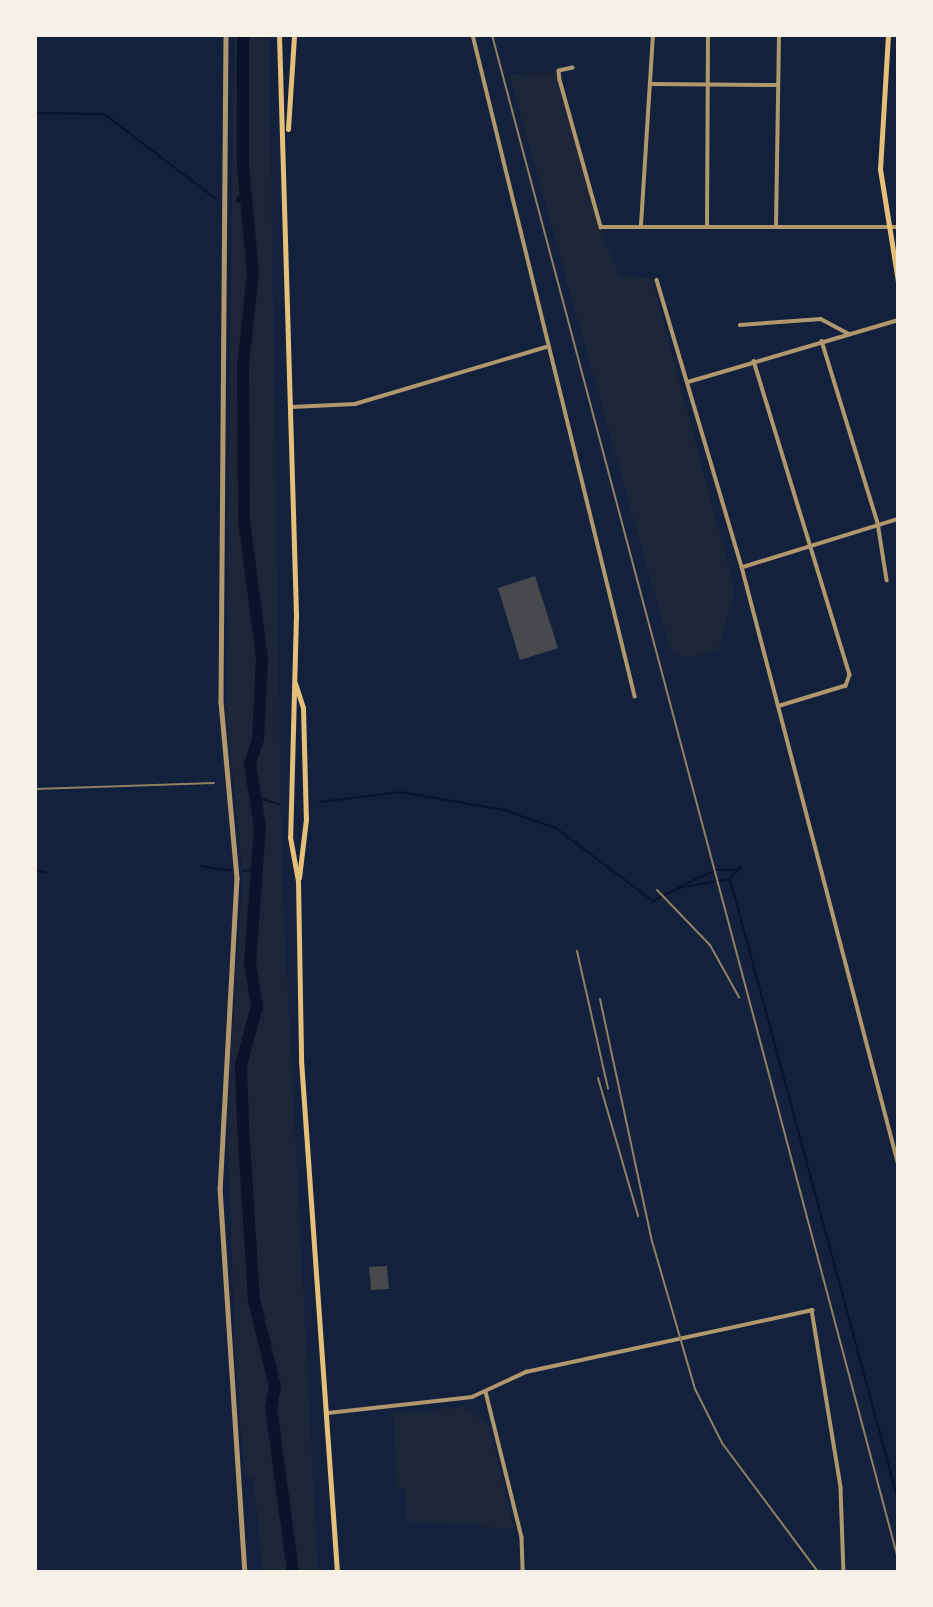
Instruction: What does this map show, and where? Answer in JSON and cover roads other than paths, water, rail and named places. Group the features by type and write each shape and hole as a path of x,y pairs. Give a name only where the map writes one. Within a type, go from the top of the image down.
{"main road":[{"path":"279,35 287,139 292,407 294,681 289,738 290,837 298,881 301,1060 328,1413 337,1572"},
{"path":"287,139 294,35"},
{"path":"888,35 880,153 888,228 898,282"},
{"path":"294,681 303,738 306,838 298,881"},
{"path":"289,738 303,738"},
{"path":"290,837 306,838"}],"street":[{"path":"226,35 221,702 237,878 220,1188 245,1572"},
{"path":"473,35 546,346 635,696"},
{"path":"641,226 652,85 653,35"},
{"path":"706,226 708,35"},
{"path":"776,227 779,35"},
{"path":"573,68 559,71 560,80 601,227 898,227"},
{"path":"652,85 778,85"},
{"path":"657,280 780,705 898,1162"},
{"path":"740,325 821,319 849,334"},
{"path":"688,382 898,320"},
{"path":"822,341 878,523 887,580"},
{"path":"292,407 355,404 546,346"},
{"path":"754,361 850,679 846,686 780,705"},
{"path":"742,567 898,519"},
{"path":"328,1413 486,1392 526,1372 812,1310 841,1488 844,1572"},
{"path":"486,1392 522,1538 523,1572"}],"waterway":[{"path":"243,35 243,167 253,273 243,366 244,520 262,658 258,739 250,764 260,827 250,963 257,1006 241,1065 254,1300 275,1387 271,1407 293,1572"},
{"path":"35,113 104,114 216,199"},
{"path":"239,199 247,199"},
{"path":"320,802 400,792 504,810 556,828 653,901 678,888 730,879 898,1500"},
{"path":"258,798 279,804"},
{"path":"201,866 231,871"},
{"path":"730,879 740,867"},
{"path":"35,870 47,873"},
{"path":"243,871 254,870"},
{"path":"679,887 716,870 736,870"}],"railway":[{"path":"492,35 898,1559"},
{"path":"35,789 214,783"},
{"path":"657,890 710,945 739,997"},
{"path":"577,951 608,1089"},
{"path":"600,999 652,1241 695,1389 722,1443 818,1572"},
{"path":"598,1078 638,1216"}]}
